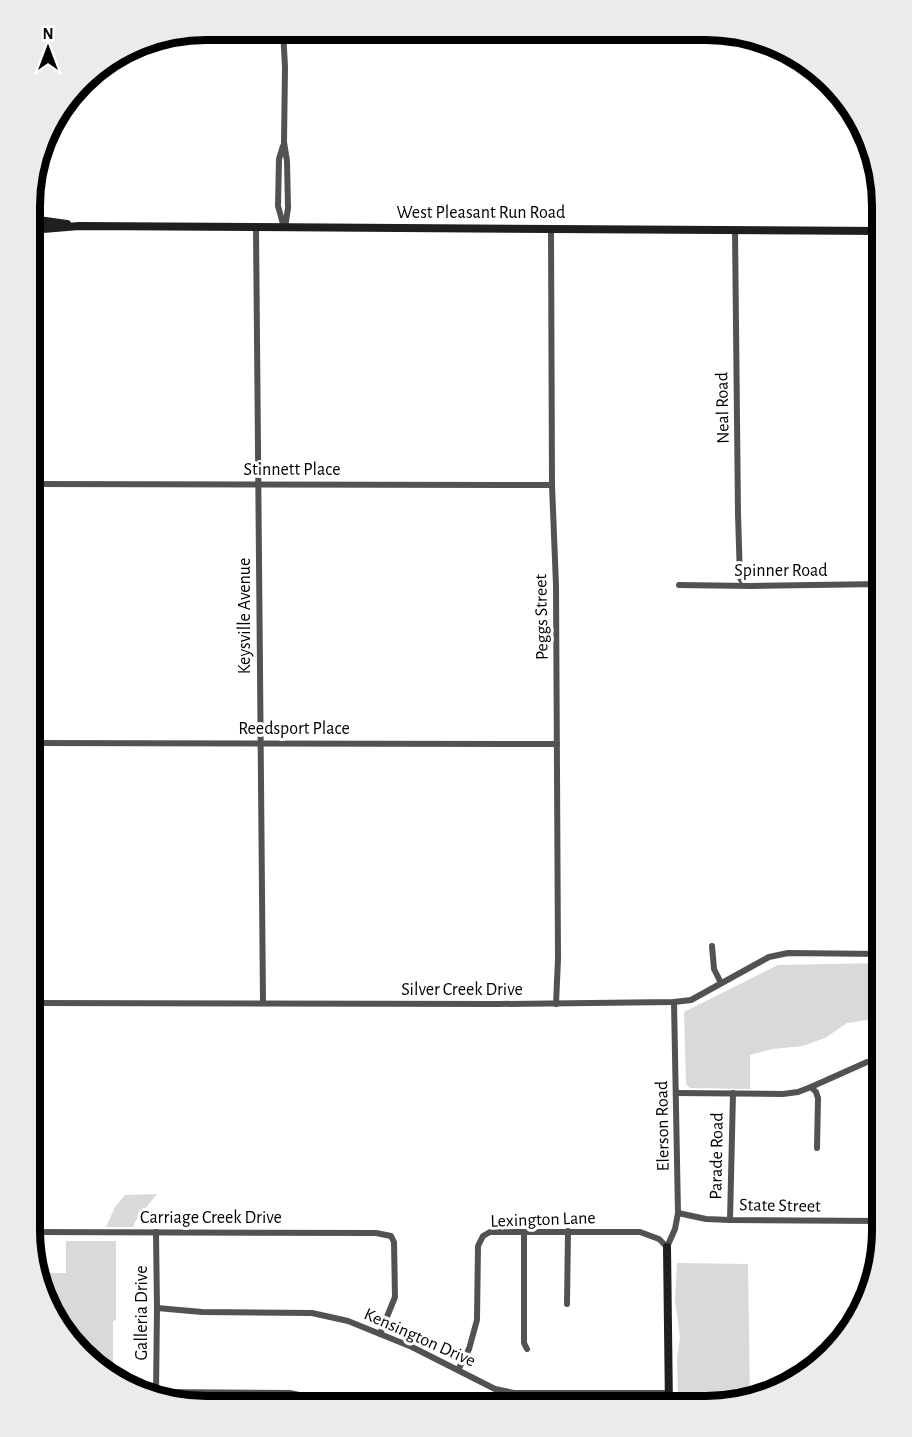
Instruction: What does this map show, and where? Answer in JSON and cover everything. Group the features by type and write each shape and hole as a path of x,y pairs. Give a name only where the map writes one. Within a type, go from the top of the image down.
{"main road":[{"name":"West Pleasant Run Road","path":"41,220 79,226"},
{"name":"West Pleasant Run Road","path":"41,229 79,226 872,231"},
{"path":"667,1247 668,1396"}],"street":[{"path":"284,41 284,142 279,159 278,206 285,228"},
{"name":"Keysville Avenue","path":"256,228 263,1003"},
{"name":"Peggs Street","path":"551,229 552,485 556,585 558,959 556,1004"},
{"name":"Neal Road","path":"735,230 738,514 740,578 744,585"},
{"name":"Stinnett Place","path":"41,484 552,485"},
{"name":"Spinner Road","path":"679,585 872,584"},
{"name":"Reedsport Place","path":"41,743 557,744"},
{"path":"712,946 714,969 721,983"},
{"name":"Silver Creek Drive","path":"41,1003 556,1004 674,1002 691,1000 769,957 788,953 871,954"},
{"name":"Elerson Road","path":"667,1247 675,1229 678,1214 674,1002"},
{"path":"676,1093 783,1094 798,1092 871,1062"},
{"path":"811,1087 818,1098 817,1148"},
{"name":"Parade Road","path":"730,1220 733,1093"},
{"name":"State Street","path":"678,1214 730,1220 871,1221"},
{"path":"567,1304 568,1231"},
{"name":"Carriage Creek Drive","path":"41,1232 376,1233 391,1236 394,1242 395,1297 380,1334"},
{"name":"Galleria Drive","path":"156,1232 158,1308 156,1388"},
{"name":"Lexington Lane","path":"458,1370 469,1349 477,1320 478,1246 483,1236 490,1232 640,1232 659,1239 667,1247"},
{"path":"524,1232 524,1343 526,1349"},
{"name":"Kensington Drive","path":"158,1308 202,1312 312,1313 348,1321 412,1347 495,1389 514,1393 668,1393"},
{"path":"174,1393 290,1393 304,1396"}],"shaded area":[{"path":"871,963 871,1020 847,1023 825,1038 803,1046 773,1049 750,1055 750,1089 690,1088 686,1084 684,1012 778,965"},
{"path":"157,1194 133,1227 106,1227 115,1207 125,1195"},
{"path":"66,1241 116,1241 116,1320 113,1321 113,1367 89,1348 63,1313 53,1294 46,1273 66,1273"},
{"path":"677,1263 748,1264 750,1390 727,1395 678,1396 677,1359 680,1337 675,1300"}]}
